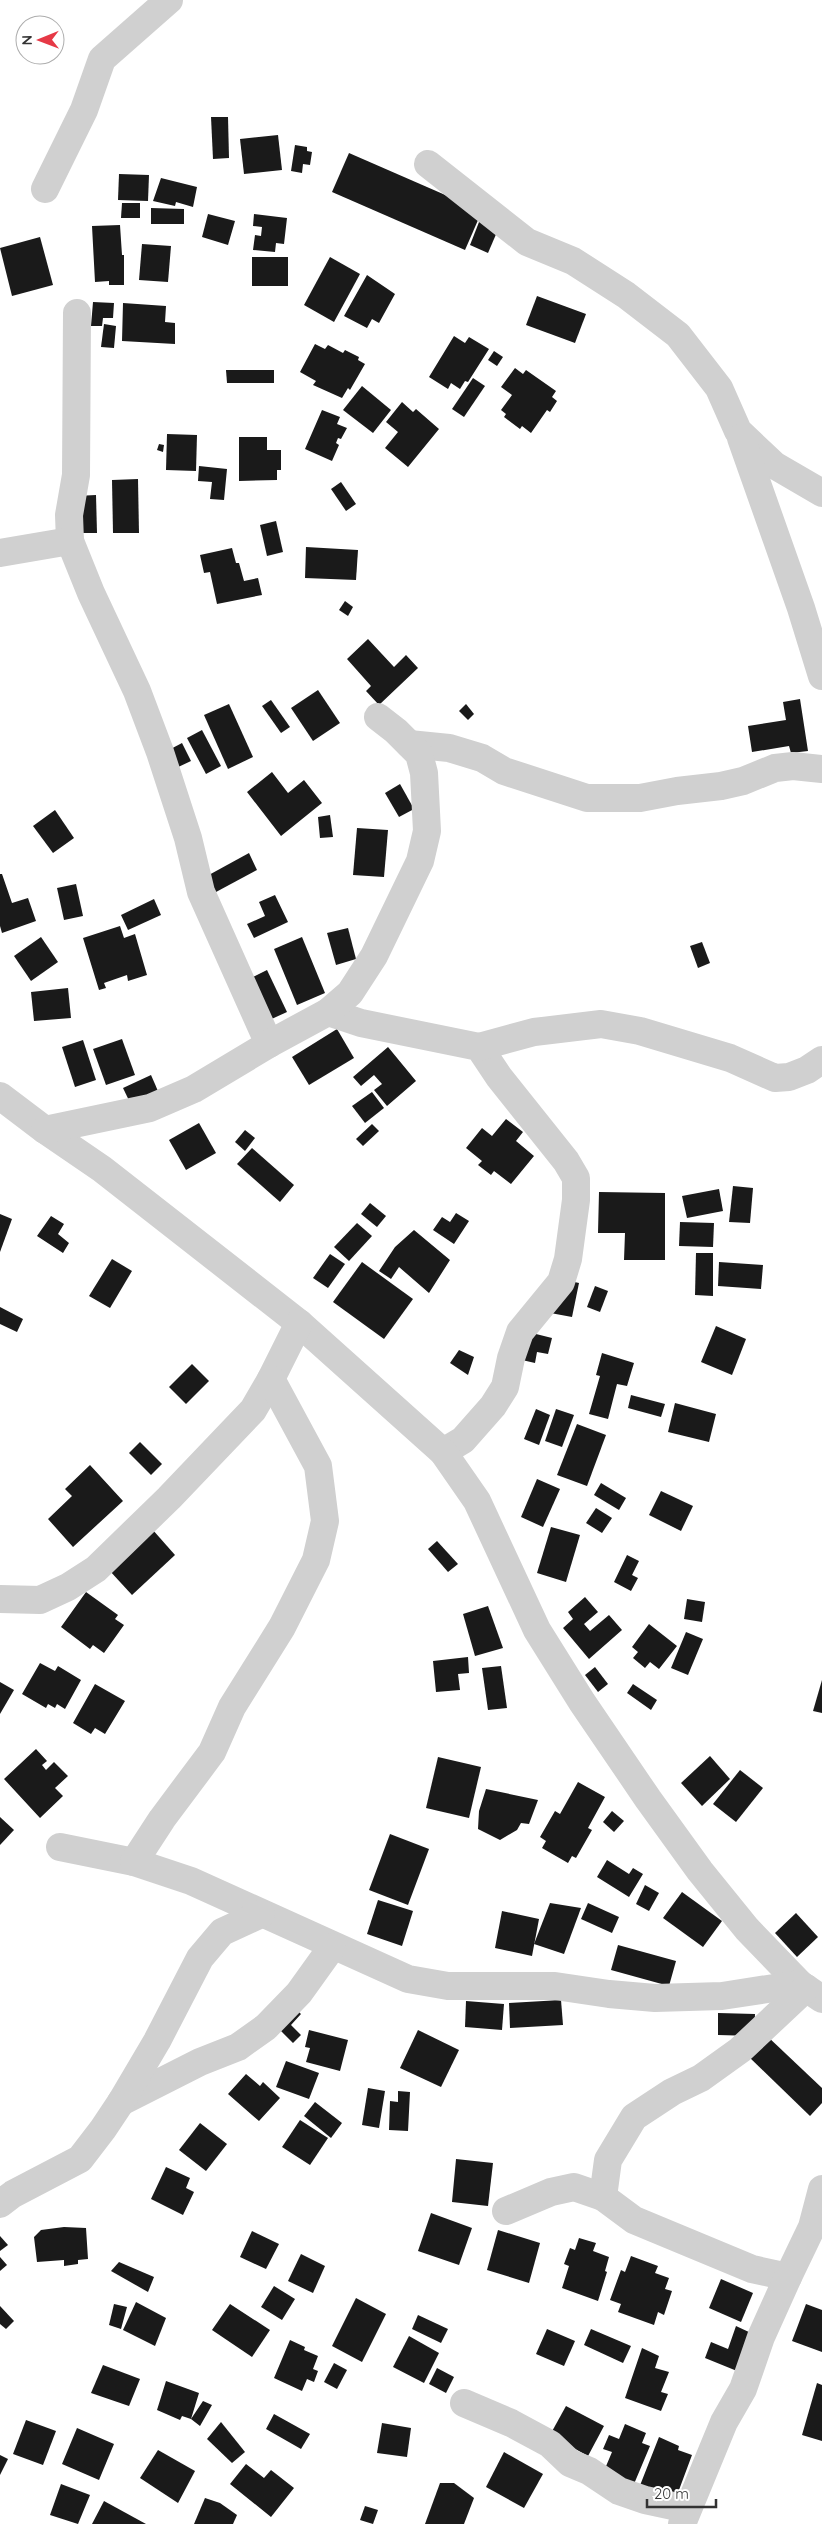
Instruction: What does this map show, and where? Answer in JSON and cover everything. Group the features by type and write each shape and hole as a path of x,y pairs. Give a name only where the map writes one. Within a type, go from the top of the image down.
{"street":[{"path":"46,189 84,110 102,59 169,0"},
{"path":"428,164 527,242 573,261 626,295 678,335 719,388 738,431 801,608 822,676"},
{"path":"78,313 76,475 69,515 70,541 91,593 137,691 157,743 188,838 201,892 269,1044"},
{"path":"738,431 774,465 822,493"},
{"path":"0,553 70,541"},
{"path":"45,1130 150,1108 194,1089 269,1044 328,1012 350,993 374,956 420,861 427,832 424,773 419,754 378,717"},
{"path":"409,744 449,748 482,758 504,771 587,798 640,798 676,790 721,786 743,782 775,768 793,766 822,769"},
{"path":"328,1012 362,1023 479,1047 534,1032 601,1024 640,1031 730,1058 775,1078 790,1077 807,1070 822,1060"},
{"path":"443,1452 463,1440 493,1406 505,1387 511,1358 520,1332 561,1282 568,1259 576,1200 576,1178 566,1161 499,1077 479,1047"},
{"path":"0,1096 102,1169 299,1323 443,1452 477,1501 537,1630 582,1702 700,1871 747,1929 809,1990"},
{"path":"0,1599 40,1600 68,1587 96,1569 253,1410 272,1379 299,1323"},
{"path":"134,1862 162,1819 212,1752 232,1707 282,1627 316,1560 324,1522 318,1466 272,1379"},
{"path":"60,1847 134,1862 191,1881 332,1947 408,1979 448,1986 555,1986 609,1994 655,1998 809,1990"},
{"path":"0,2204 13,2194 80,2159 104,2129 121,2102 157,2041 200,1958 222,1932 261,1914"},
{"path":"121,2102 200,2062 238,2048 266,2027 299,1993 332,1947"},
{"path":"603,2197 608,2160 634,2117 672,2092 701,2078 740,2050 809,1990"},
{"path":"506,2211 551,2192 574,2187 603,2197 634,2220 752,2269 788,2277"},
{"path":"464,2402 511,2423 550,2444 570,2463 589,2471 620,2491 684,2517 724,2422 743,2389 761,2337 812,2227 822,2189"}],"building":[{"path":"211,117 228,117 229,158 213,159"},
{"path":"278,135 282,170 244,174 240,139"},
{"path":"295,145 307,147 307,151 312,152 310,165 303,164 302,173 291,171"},
{"path":"349,153 482,211 465,250 332,192"},
{"path":"119,174 149,175 148,201 118,200"},
{"path":"161,178 197,187 193,207 176,202 175,206 153,201"},
{"path":"122,203 140,203 140,218 121,218"},
{"path":"151,208 184,209 184,224 151,224"},
{"path":"208,214 235,221 228,245 202,237"},
{"path":"254,214 287,218 284,244 276,243 275,252 253,250 255,235 261,236 262,227 253,226"},
{"path":"481,217 500,225 488,253 470,245"},
{"path":"120,225 122,255 124,255 124,285 109,285 109,281 95,282 92,226"},
{"path":"40,237 53,285 12,296 0,248"},
{"path":"142,244 171,246 168,282 139,280"},
{"path":"252,257 288,257 288,286 252,286"},
{"path":"330,257 360,274 334,322 304,305"},
{"path":"367,275 395,294 379,323 372,319 367,328 344,316"},
{"path":"537,296 586,314 575,343 526,325"},
{"path":"93,302 114,303 113,318 103,318 102,326 91,326"},
{"path":"123,303 166,306 165,322 175,323 175,344 122,341"},
{"path":"104,324 116,326 114,348 101,347"},
{"path":"454,336 465,343 469,337 489,349 468,382 465,381 460,389 451,383 448,389 429,377"},
{"path":"315,344 325,349 328,345 343,353 345,350 359,357 358,360 365,364 350,390 348,388 342,398 313,385 316,381 300,372"},
{"path":"494,351 503,357 497,366 488,360"},
{"path":"515,368 523,374 526,370 556,391 552,397 557,401 550,412 547,410 531,433 522,426 520,429 504,417 506,414 501,410 512,395 501,387"},
{"path":"226,370 274,370 274,383 227,383"},
{"path":"473,378 485,386 464,417 452,409"},
{"path":"362,386 391,410 373,433 343,410"},
{"path":"402,402 413,412 416,409 439,429 408,467 385,448 398,432 386,422"},
{"path":"322,410 340,417 337,424 347,428 341,439 338,438 336,443 339,445 332,461 305,449"},
{"path":"167,434 197,435 196,471 166,470"},
{"path":"239,437 267,437 267,450 281,450 281,470 277,470 277,480 239,481"},
{"path":"159,444 164,445 163,452 157,450"},
{"path":"199,466 227,469 224,500 210,499 212,482 198,481"},
{"path":"138,479 139,533 113,533 112,480"},
{"path":"341,482 356,504 346,511 331,489"},
{"path":"96,495 97,533 78,533 76,496"},
{"path":"276,521 283,552 267,556 260,525"},
{"path":"306,547 358,550 356,580 305,578"},
{"path":"232,548 244,581 258,578 262,595 217,604 210,572 204,573 200,555"},
{"path":"345,601 353,607 348,616 339,610"},
{"path":"368,639 394,667 406,655 418,668 379,705 366,691 371,686 347,659"},
{"path":"318,690 340,723 313,741 291,708"},
{"path":"800,699 808,751 791,753 789,746 752,752 748,726 786,720 783,702"},
{"path":"271,700 290,727 281,733 262,706"},
{"path":"229,704 253,757 228,769 204,715"},
{"path":"466,704 474,714 468,720 459,711"},
{"path":"202,730 221,766 206,774 187,738"},
{"path":"182,743 191,761 174,769 165,752"},
{"path":"272,772 288,793 304,780 322,803 281,836 247,792"},
{"path":"400,784 414,809 399,817 385,793"},
{"path":"55,810 74,838 53,853 33,826"},
{"path":"330,815 333,837 320,838 318,817"},
{"path":"357,828 388,830 384,877 353,875"},
{"path":"249,853 257,870 216,892 207,876"},
{"path":"0,874 2,874 12,903 28,898 36,921 2,933 0,926"},
{"path":"76,884 83,916 64,920 57,888"},
{"path":"275,895 288,922 254,938 247,924 265,916 259,902"},
{"path":"154,899 161,915 128,930 121,915"},
{"path":"120,926 124,938 135,934 147,975 128,981 127,975 104,983 106,988 99,990 83,938"},
{"path":"348,928 356,959 336,965 327,933"},
{"path":"41,937 58,962 31,981 14,956"},
{"path":"302,937 325,993 297,1005 274,949"},
{"path":"702,942 710,963 698,968 690,946"},
{"path":"267,970 287,1012 265,1022 245,981"},
{"path":"68,988 71,1018 34,1021 31,992"},
{"path":"337,1029 354,1058 309,1085 292,1057"},
{"path":"122,1039 135,1075 106,1085 93,1049"},
{"path":"83,1040 96,1080 75,1087 62,1047"},
{"path":"388,1047 416,1081 387,1106 374,1090 382,1084 374,1075 361,1086 353,1077"},
{"path":"151,1075 161,1098 134,1111 123,1088"},
{"path":"372,1092 384,1108 365,1123 352,1106"},
{"path":"506,1119 523,1132 516,1141 534,1156 511,1184 494,1171 491,1175 478,1165 482,1161 466,1148 482,1128 492,1136"},
{"path":"199,1123 216,1153 186,1170 169,1140"},
{"path":"372,1124 379,1131 363,1146 356,1139"},
{"path":"245,1130 255,1138 245,1151 235,1142"},
{"path":"252,1148 294,1185 280,1202 237,1164"},
{"path":"733,1186 753,1188 750,1223 729,1222"},
{"path":"719,1189 723,1211 687,1218 682,1196"},
{"path":"599,1192 665,1193 665,1260 624,1260 625,1233 598,1233"},
{"path":"370,1203 386,1216 377,1227 361,1214"},
{"path":"456,1213 469,1221 454,1244 433,1230 442,1217 450,1222"},
{"path":"0,1214 12,1219 0,1252"},
{"path":"51,1216 64,1224 58,1234 69,1243 63,1253 37,1236"},
{"path":"680,1222 714,1223 713,1247 679,1246"},
{"path":"357,1223 372,1236 349,1261 334,1247"},
{"path":"414,1230 450,1260 429,1293 399,1267 391,1279 379,1271 395,1247"},
{"path":"696,1253 713,1253 713,1296 695,1295"},
{"path":"330,1254 345,1264 328,1288 313,1278"},
{"path":"112,1259 132,1271 110,1308 89,1296"},
{"path":"362,1262 413,1299 384,1339 333,1302"},
{"path":"719,1262 763,1265 761,1289 718,1286"},
{"path":"552,1277 579,1283 572,1317 545,1312"},
{"path":"595,1286 608,1291 600,1312 587,1307"},
{"path":"0,1307 23,1319 17,1332 0,1324"},
{"path":"716,1326 746,1339 732,1375 701,1362"},
{"path":"528,1332 552,1338 548,1354 537,1352 535,1363 522,1360"},
{"path":"459,1350 474,1357 468,1375 450,1363"},
{"path":"602,1353 634,1363 627,1386 617,1384 608,1419 589,1414 600,1376 596,1375"},
{"path":"192,1364 209,1381 186,1404 169,1387"},
{"path":"631,1395 665,1404 661,1417 628,1408"},
{"path":"675,1403 716,1414 709,1442 668,1432"},
{"path":"536,1409 550,1415 539,1445 524,1439"},
{"path":"556,1409 574,1415 562,1447 545,1441"},
{"path":"577,1424 606,1435 587,1486 557,1475"},
{"path":"140,1442 162,1464 151,1475 129,1453"},
{"path":"90,1465 123,1501 73,1547 48,1519 72,1496 65,1489"},
{"path":"537,1479 560,1489 543,1527 521,1517"},
{"path":"601,1483 626,1498 619,1510 594,1495"},
{"path":"661,1491 693,1506 681,1531 649,1515"},
{"path":"596,1508 612,1518 602,1533 586,1523"},
{"path":"551,1527 580,1535 566,1582 537,1573"},
{"path":"152,1529 175,1555 132,1595 109,1570"},
{"path":"437,1541 458,1564 448,1572 428,1549"},
{"path":"627,1555 639,1561 632,1575 638,1578 631,1591 614,1582"},
{"path":"86,1592 118,1615 115,1619 124,1625 104,1653 93,1645 90,1649 61,1627"},
{"path":"585,1597 598,1612 584,1624 590,1631 609,1615 622,1630 589,1659 563,1628 573,1619 568,1612"},
{"path":"687,1599 705,1602 702,1622 684,1619"},
{"path":"488,1606 503,1648 475,1656 463,1614"},
{"path":"649,1624 677,1646 659,1669 650,1662 645,1668 633,1658 638,1652 632,1647"},
{"path":"686,1632 703,1639 688,1675 671,1668"},
{"path":"468,1657 469,1673 458,1674 460,1690 436,1692 433,1661"},
{"path":"40,1663 55,1671 58,1666 81,1680 65,1709 57,1704 55,1708 48,1704 46,1708 22,1694"},
{"path":"501,1666 507,1708 488,1710 482,1668"},
{"path":"595,1667 608,1684 598,1692 585,1675"},
{"path":"822,1680 822,1713 813,1711"},
{"path":"0,1682 14,1690 0,1714"},
{"path":"95,1684 125,1701 105,1734 95,1728 91,1734 73,1723"},
{"path":"633,1684 657,1700 651,1710 627,1693"},
{"path":"36,1749 47,1761 42,1765 46,1770 54,1762 68,1776 55,1788 63,1796 40,1818 4,1779"},
{"path":"710,1756 730,1779 702,1806 681,1783"},
{"path":"438,1757 481,1767 469,1818 426,1808"},
{"path":"740,1770 763,1788 736,1822 713,1804"},
{"path":"578,1782 605,1797 588,1828 592,1830 576,1858 572,1856 568,1863 542,1848 546,1841 540,1837 555,1811 560,1814"},
{"path":"486,1789 538,1800 529,1824 521,1823 517,1830 500,1840 478,1829 479,1811"},
{"path":"612,1811 624,1821 614,1832 603,1822"},
{"path":"0,1817 14,1830 0,1845"},
{"path":"390,1834 429,1849 408,1905 369,1890"},
{"path":"607,1860 629,1874 633,1868 643,1874 629,1897 597,1877"},
{"path":"645,1885 659,1893 649,1911 636,1904"},
{"path":"682,1892 722,1921 703,1947 663,1918"},
{"path":"378,1900 413,1911 402,1946 367,1934"},
{"path":"550,1903 581,1908 564,1954 534,1944"},
{"path":"588,1903 619,1917 612,1933 581,1919"},
{"path":"502,1911 539,1919 532,1956 495,1948"},
{"path":"796,1913 818,1937 797,1957 775,1933"},
{"path":"618,1945 676,1961 669,1986 611,1970"},
{"path":"561,2000 563,2025 510,2028 509,2003"},
{"path":"466,2001 504,2004 502,2030 465,2027"},
{"path":"295,2008 301,2014 291,2025 301,2035 293,2043 276,2026"},
{"path":"718,2013 755,2014 754,2036 718,2035"},
{"path":"309,2030 348,2040 340,2071 306,2062 310,2048 305,2047"},
{"path":"418,2030 459,2050 441,2087 400,2068"},
{"path":"766,2035 822,2088 822,2103 810,2116 747,2055"},
{"path":"286,2061 319,2073 309,2099 276,2087"},
{"path":"246,2074 260,2086 263,2082 280,2098 259,2121 228,2094"},
{"path":"368,2088 385,2091 379,2128 362,2125"},
{"path":"398,2091 410,2092 408,2131 389,2130 390,2101 398,2102"},
{"path":"315,2102 342,2123 331,2138 304,2116"},
{"path":"300,2120 328,2138 310,2165 282,2147"},
{"path":"200,2123 227,2144 206,2171 179,2150"},
{"path":"456,2159 493,2163 488,2206 452,2202"},
{"path":"166,2167 190,2178 186,2188 194,2192 183,2215 151,2199"},
{"path":"431,2213 472,2228 459,2265 418,2251"},
{"path":"64,2227 86,2228 88,2259 78,2260 78,2264 64,2266 64,2260 37,2262 34,2237 41,2230"},
{"path":"498,2230 540,2243 529,2283 487,2270"},
{"path":"252,2231 279,2244 266,2269 240,2257"},
{"path":"0,2236 8,2245 0,2251"},
{"path":"579,2238 596,2243 593,2251 609,2257 605,2271 607,2272 598,2301 562,2288 569,2266 564,2264 570,2248 575,2250"},
{"path":"301,2254 325,2266 313,2293 288,2281"},
{"path":"631,2256 658,2266 655,2273 669,2278 665,2289 672,2291 664,2315 658,2312 654,2325 618,2312 621,2304 610,2300 621,2270 625,2272"},
{"path":"0,2257 7,2265 0,2271"},
{"path":"119,2262 154,2277 148,2292 111,2271"},
{"path":"721,2279 753,2293 741,2322 709,2308"},
{"path":"274,2286 295,2299 282,2320 261,2307"},
{"path":"356,2298 386,2314 362,2362 332,2346"},
{"path":"136,2302 166,2318 155,2346 123,2330"},
{"path":"114,2304 127,2307 121,2329 109,2325"},
{"path":"230,2304 270,2330 252,2357 212,2330"},
{"path":"806,2304 822,2310 822,2352 792,2341"},
{"path":"0,2306 14,2321 6,2329 0,2324"},
{"path":"418,2315 448,2329 441,2343 412,2329"},
{"path":"736,2326 751,2333 737,2371 705,2358 711,2342 728,2349"},
{"path":"547,2329 575,2341 564,2366 536,2354"},
{"path":"591,2329 631,2346 623,2363 584,2345"},
{"path":"409,2336 439,2353 424,2383 393,2367"},
{"path":"290,2340 305,2347 304,2350 318,2356 313,2369 318,2371 314,2382 307,2379 302,2391 274,2378"},
{"path":"642,2348 659,2356 655,2368 669,2372 661,2392 668,2394 661,2411 625,2398"},
{"path":"334,2363 347,2370 337,2389 324,2382"},
{"path":"103,2365 140,2379 129,2406 91,2393"},
{"path":"437,2368 454,2377 446,2393 429,2384"},
{"path":"166,2381 199,2393 191,2419 182,2416 180,2420 157,2410"},
{"path":"817,2383 822,2385 822,2441 802,2435"},
{"path":"203,2401 212,2405 200,2426 191,2419"},
{"path":"566,2406 604,2426 588,2456 550,2435"},
{"path":"274,2414 310,2434 301,2449 266,2429"},
{"path":"26,2420 56,2431 43,2465 13,2454"},
{"path":"221,2422 245,2452 232,2463 207,2439"},
{"path":"382,2423 411,2428 407,2457 377,2453"},
{"path":"625,2424 646,2433 642,2443 650,2446 634,2484 604,2471 612,2452 603,2449 609,2435 619,2439"},
{"path":"77,2428 114,2444 99,2480 62,2464"},
{"path":"659,2437 679,2446 678,2450 692,2455 676,2498 639,2488"},
{"path":"158,2450 195,2471 178,2503 140,2478"},
{"path":"504,2452 543,2474 524,2508 486,2487"},
{"path":"0,2455 8,2459 0,2475"},
{"path":"246,2464 264,2478 271,2470 294,2488 271,2517 230,2484"},
{"path":"440,2483 454,2483 474,2498 464,2524 425,2524"},
{"path":"61,2484 90,2495 78,2524 50,2515"},
{"path":"205,2498 220,2503 237,2515 233,2524 194,2524"},
{"path":"104,2501 146,2524 92,2524"},
{"path":"365,2506 378,2510 373,2524 360,2520"}]}
